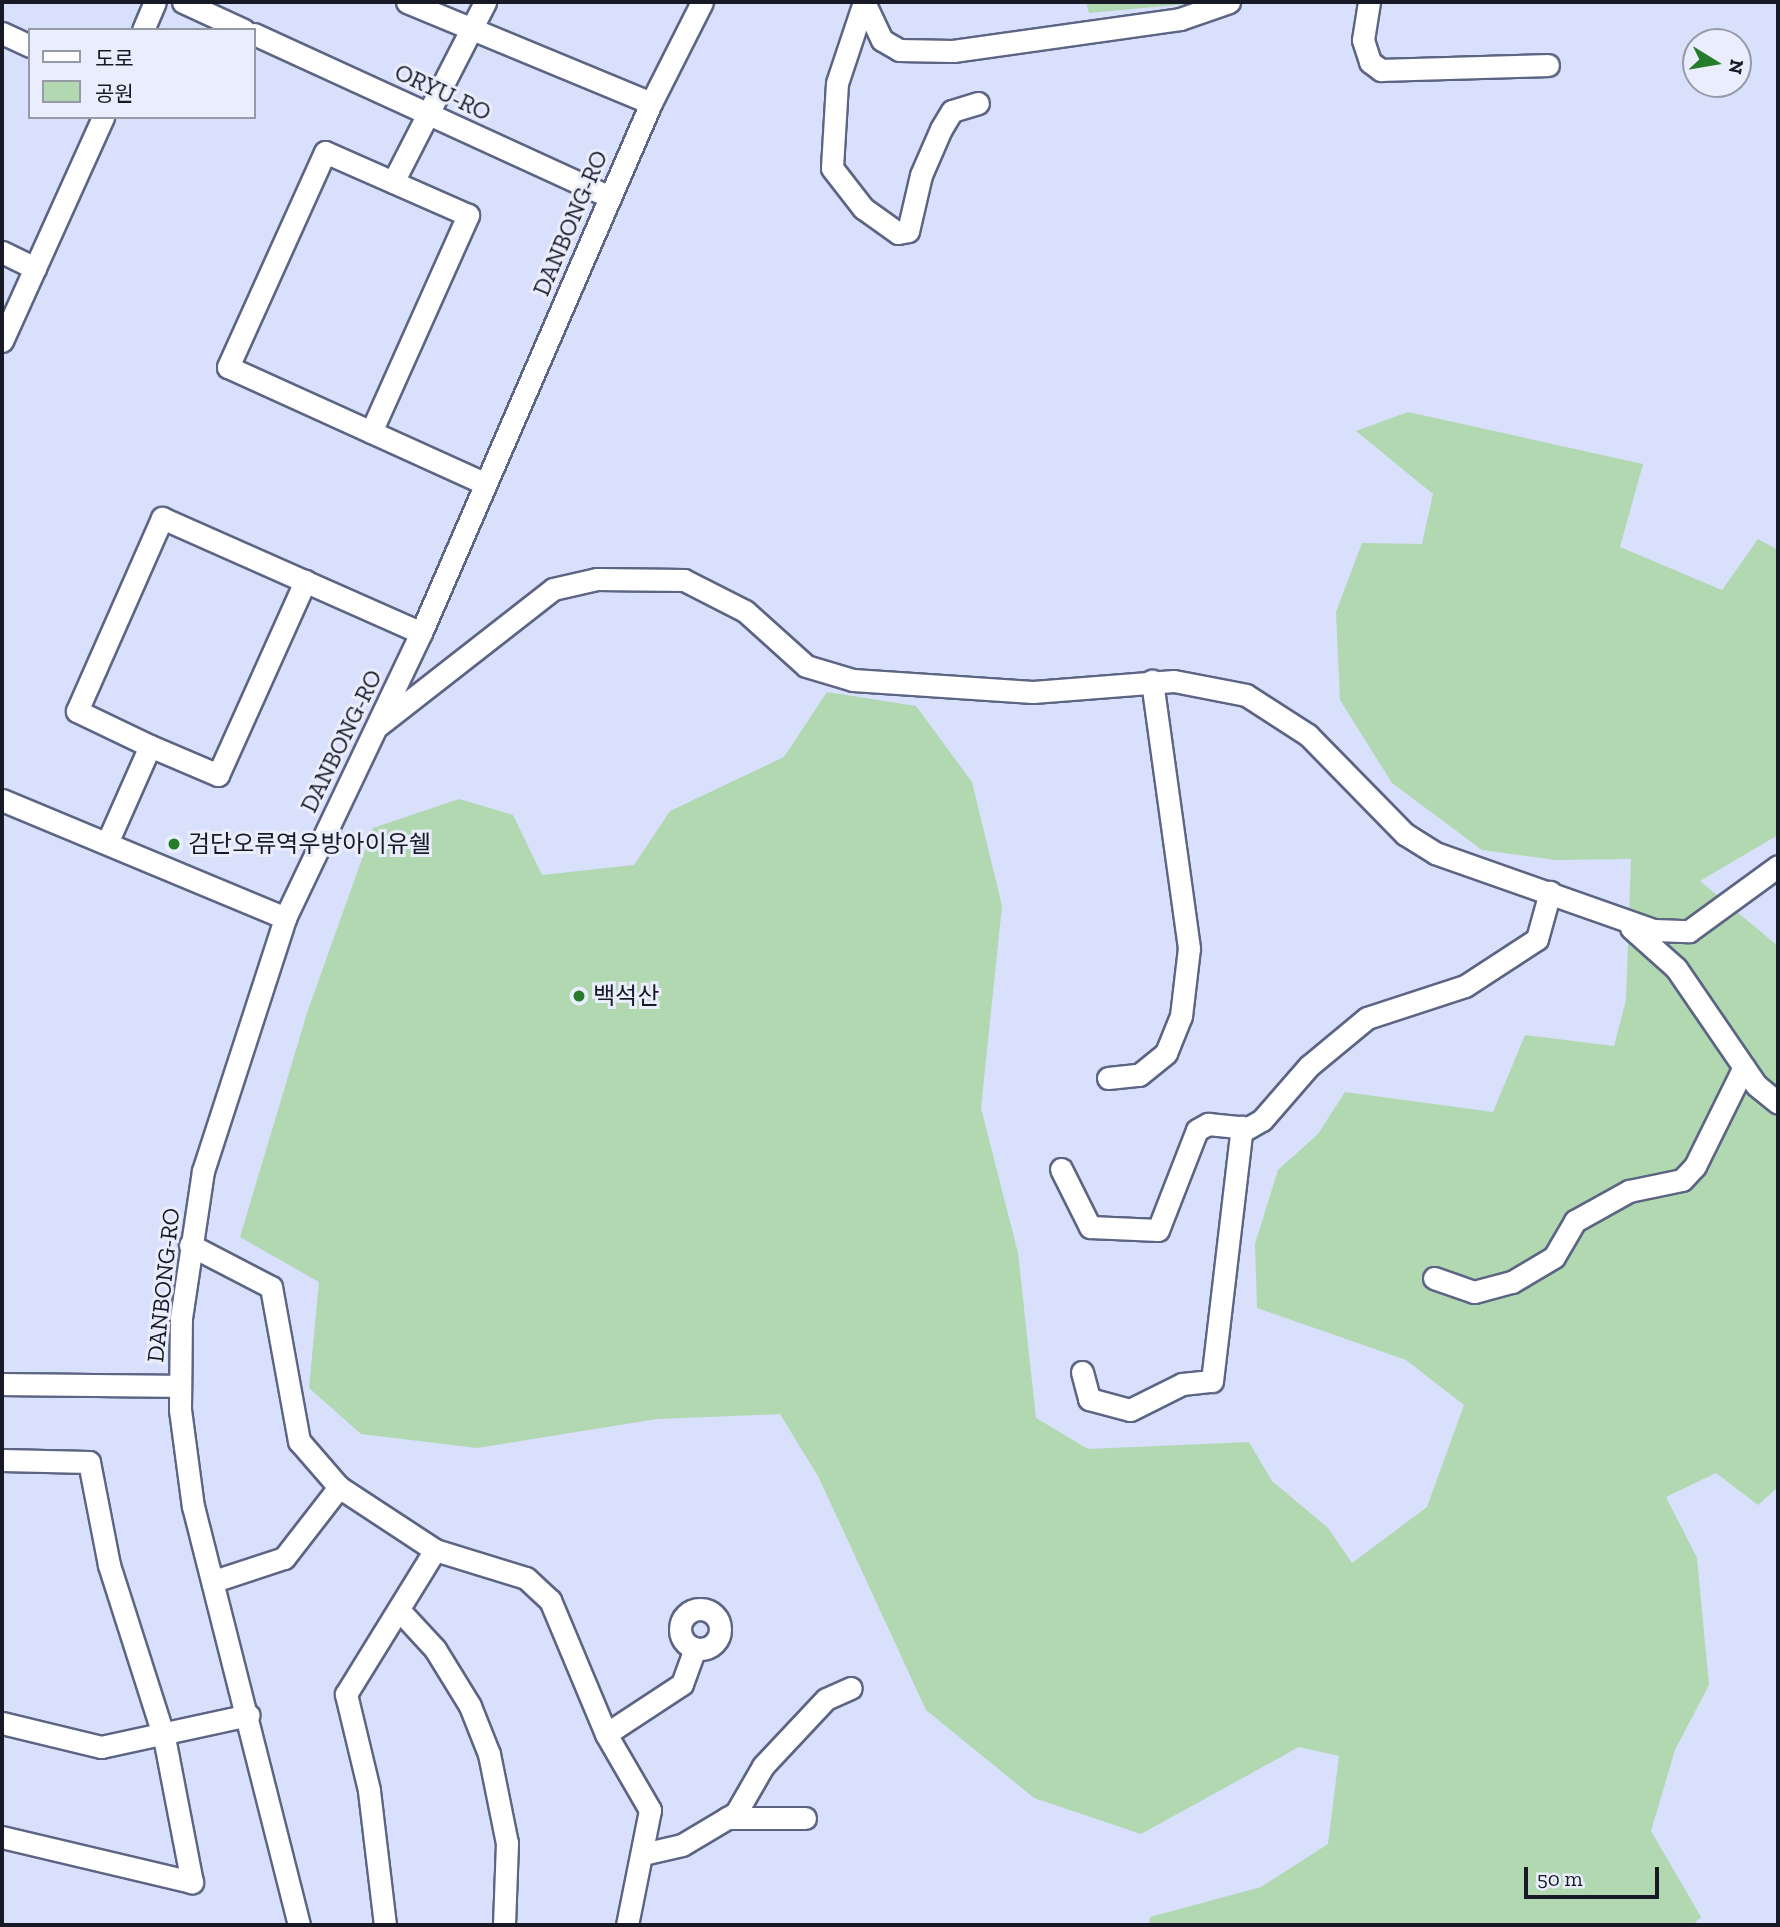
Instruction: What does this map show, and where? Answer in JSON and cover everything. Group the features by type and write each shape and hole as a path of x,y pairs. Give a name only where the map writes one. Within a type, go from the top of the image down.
{"street":[{"path":"144,28 155,2"},
{"path":"183,2 240,28"},
{"path":"407,2 651,103"},
{"path":"393,182 424,112 485,2"},
{"name":"DANBONG-RO","path":"299,1925 249,1715 193,1507 180,1386 190,1245 203,1171 285,918 421,633 651,103 702,2"},
{"path":"864,2 882,40 899,50 953,51 1180,19 1229,2"},
{"path":"864,2 837,83 837,138 832,168 846,188 883,224 908,231 920,175 941,129 952,111 978,103"},
{"path":"1369,2 1363,40 1370,62 1381,70 1548,65"},
{"path":"2,33 28,45"},
{"name":"ORYU-RO","path":"256,35 610,197"},
{"path":"2,341 102,119"},
{"path":"371,432 468,215 325,152 228,367 371,432 486,484"},
{"path":"2,252 35,268"},
{"path":"304,581 218,775 77,711 162,518 304,581 421,633"},
{"path":"377,726 553,589 597,579 684,580 707,587 745,611 806,666 853,680 1033,692 1152,681 1213,686 1269,707 1329,753 1425,847 1618,918 1675,934 1689,931 1778,866"},
{"path":"1108,1078 1139,1075 1166,1053 1181,1016 1189,948 1152,681"},
{"path":"107,843 150,746"},
{"path":"2,800 285,918"},
{"path":"1061,1169 1090,1227 1158,1230 1197,1130 1208,1124 1242,1127 1262,1120 1309,1066 1367,1018 1465,986 1537,939 1550,892"},
{"path":"1618,918 1676,968 1744,1067 1778,1103"},
{"path":"1434,1278 1474,1292 1512,1282 1553,1257 1575,1221 1629,1191 1682,1180 1695,1166 1744,1067"},
{"path":"1082,1372 1089,1399 1130,1410 1182,1384 1212,1381 1242,1127"},
{"path":"190,1245 271,1287 299,1441 339,1487 436,1550 516,1574 544,1591 606,1734 650,1810 627,1925"},
{"path":"2,1384 180,1386"},
{"path":"2,1460 89,1462 109,1565 164,1737 192,1882 2,1837"},
{"path":"214,1581 284,1558 339,1487"},
{"path":"385,1925 369,1790 345,1701 436,1550"},
{"path":"399,1610 442,1660 489,1754 507,1843 504,1925"},
{"path":"606,1734 682,1684 695,1649"},
{"path":"643,1854 673,1849 727,1818 744,1803 763,1766 826,1699 851,1688"},
{"path":"2,1723 102,1747 164,1737 249,1715"},
{"path":"727,1818 806,1818"}],"green space":[{"path":"1086,2 1208,2 1089,13"},
{"path":"1408,412 1643,464 1620,547 1722,590 1758,539 1778,550 1778,835 1700,881 1778,946 1778,1487 1758,1505 1716,1473 1666,1497 1697,1558 1709,1685 1675,1750 1651,1831 1701,1917 1693,1925 1149,1925 1150,1917 1261,1887 1328,1844 1339,1756 1299,1747 1141,1834 1034,1798 926,1710 819,1478 780,1414 657,1419 477,1448 361,1434 309,1388 319,1282 240,1237 307,1013 373,828 459,799 513,815 542,875 634,865 670,811 784,757 827,692 916,706 972,782 1002,906 981,1108 1018,1253 1036,1418 1088,1449 1249,1442 1272,1481 1328,1528 1352,1563 1427,1507 1464,1405 1406,1360 1257,1308 1255,1244 1278,1170 1318,1134 1345,1092 1493,1112 1525,1035 1614,1046 1626,1000 1631,859 1555,860 1482,850 1392,783 1340,700 1336,612 1362,543 1422,544 1433,494 1356,431"}],"place":[{"name":"검단오류역우방아이유쉘","path":"174,844"},
{"name":"백석산","path":"579,996"}]}
